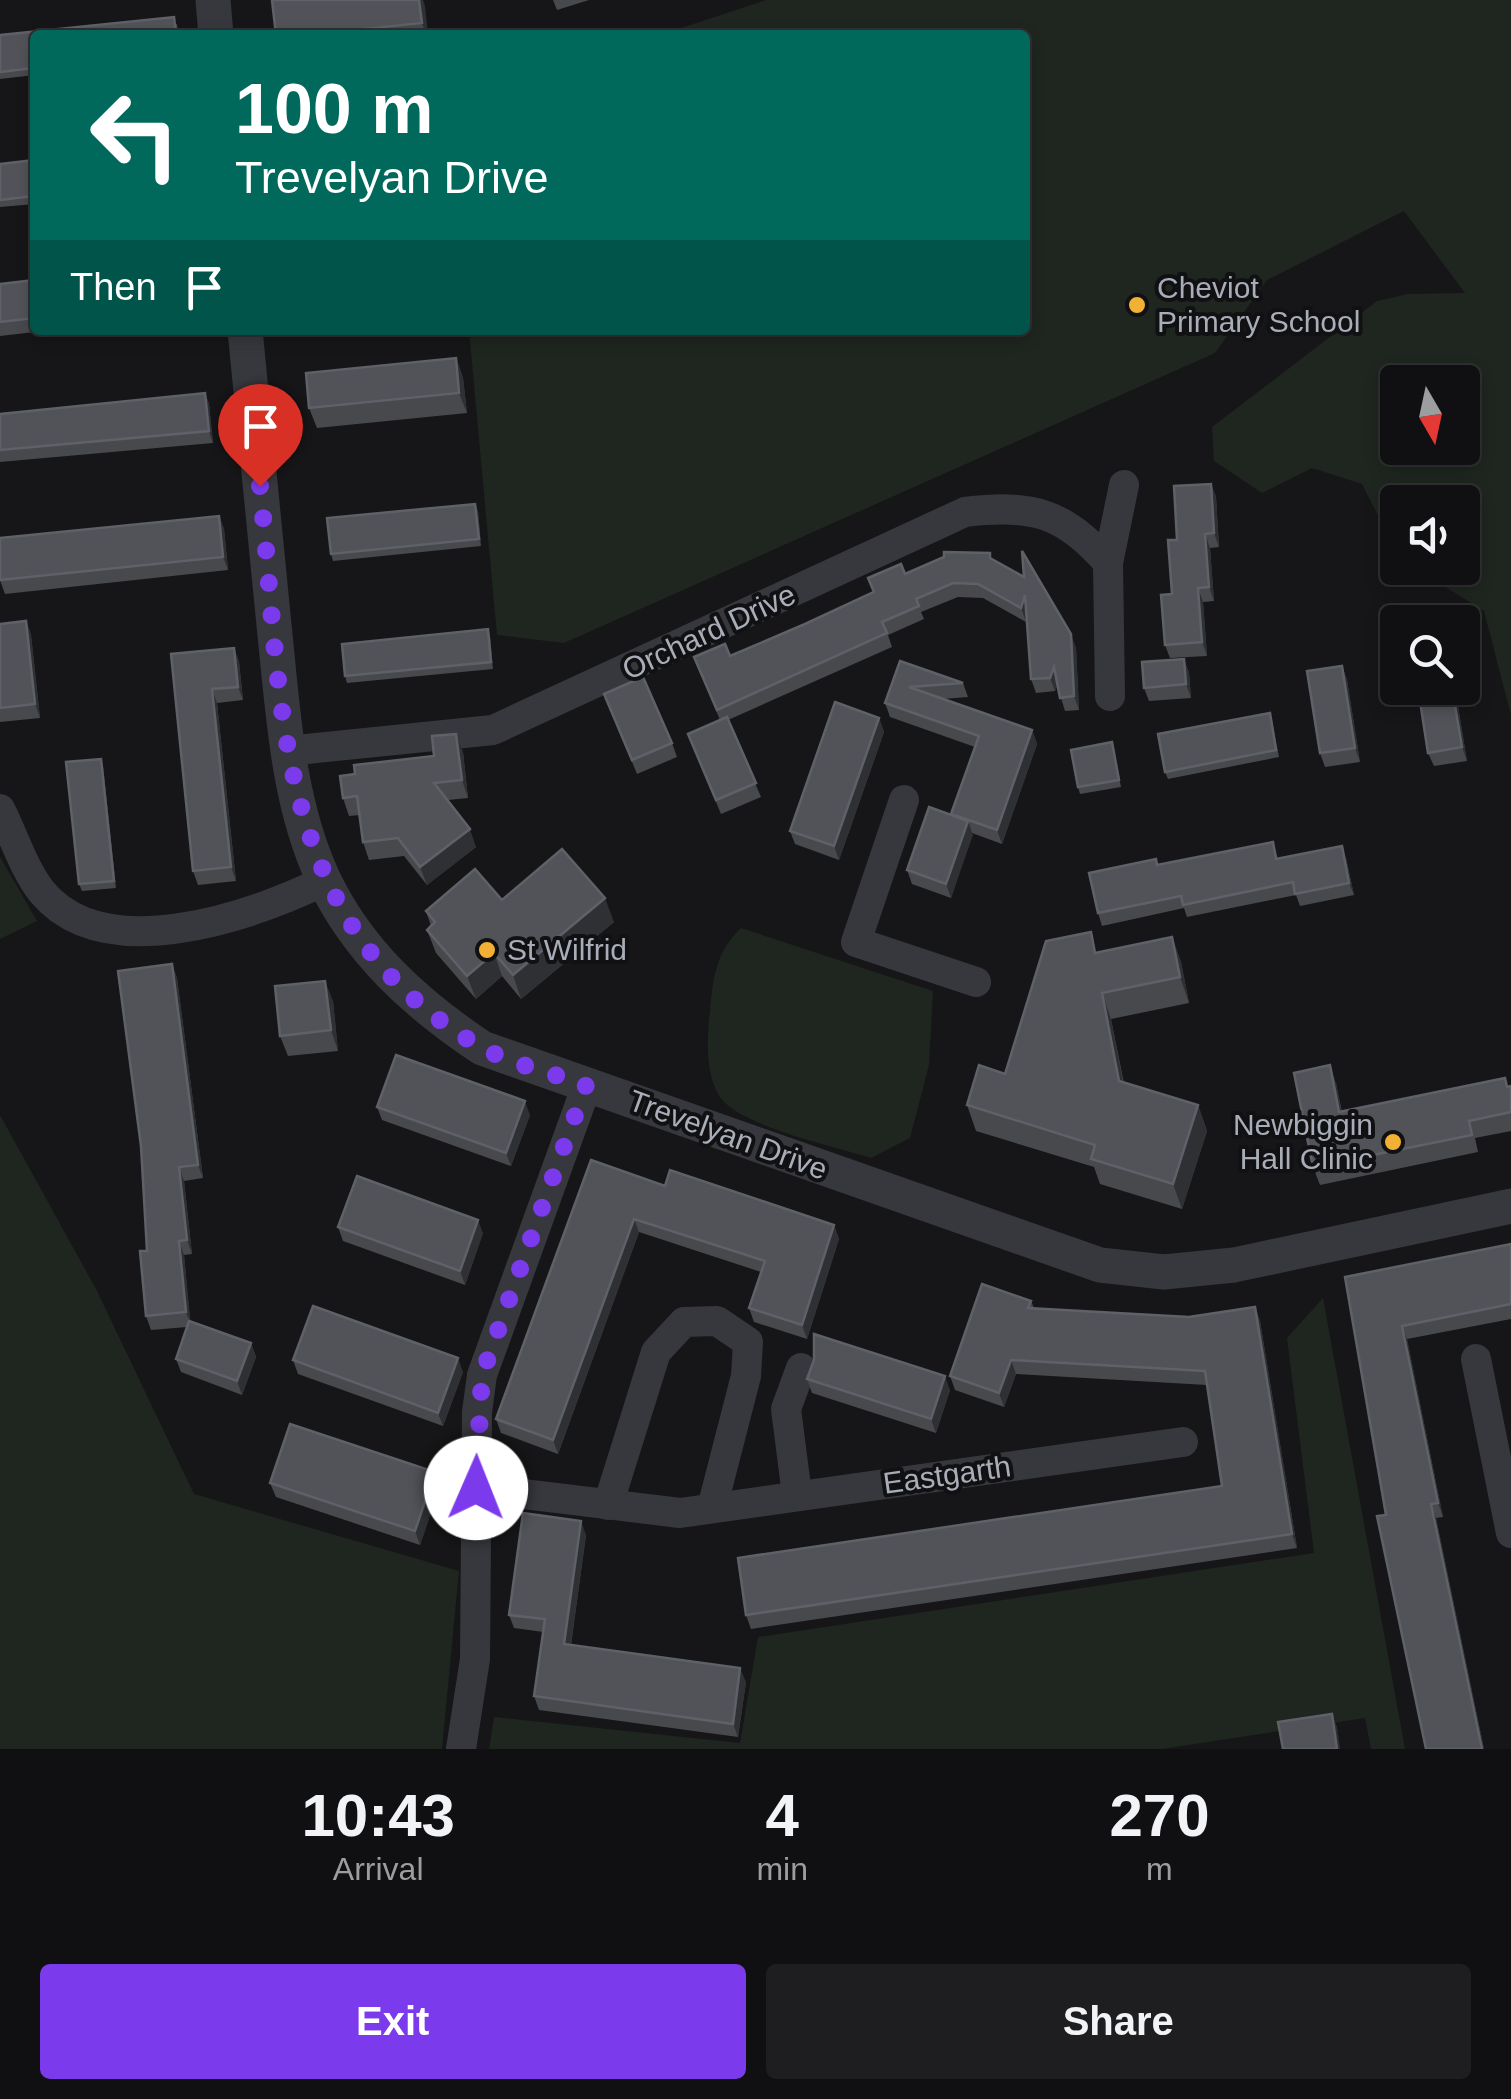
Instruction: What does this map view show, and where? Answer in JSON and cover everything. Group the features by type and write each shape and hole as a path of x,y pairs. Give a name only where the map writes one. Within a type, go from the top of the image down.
{"street":[{"path":"213,0 216,30"},
{"name":"Trevelyan Drive","path":"245,335 287,751 306,834 324,880 375,958 421,1007 482,1048 1100,1265 1164,1272 1234,1265 1511,1206"},
{"path":"1110,696 1108,562 1124,485"},
{"name":"Orchard Drive","path":"287,751 493,730 965,512 1009,508 1053,516 1083,534 1108,562"},
{"path":"904,800 856,942 976,982"},
{"path":"0,809 43,892 96,929 195,928 278,903 324,880"},
{"path":"461,1749 475,1659 476,1488 482,1375 586,1085"},
{"path":"608,1505 656,1352 684,1322 716,1322 748,1342 746,1376 712,1508"},
{"path":"1476,1359 1511,1533"},
{"path":"796,1496 786,1409 801,1368"},
{"name":"Eastgarth","path":"476,1488 680,1514 1183,1442"}],"shaded area":[{"name":"Cheviot Primary School","path":"766,0 1511,0 1511,715 1484,611 1442,585 1480,585 1480,485 1380,485 1380,519 1362,484 1312,468 1262,493 1214,461 1212,427 1377,301 1408,294 1465,293 1404,211 1267,280 1215,353 564,643 497,635 469,335 1030,335 1030,30 675,30"},
{"path":"0,857 37,921 0,939"},
{"path":"741,928 933,991 929,1065 910,1138 871,1158 764,1125 744,1116 718,1094 708,1053 713,987 721,956"},
{"path":"0,1115 96,1289 194,1494 459,1571 442,1749 0,1749"},
{"path":"1323,1298 1405,1749 1371,1749 1365,1718 1162,1749 489,1749 494,1717 740,1743 758,1637 1314,1553 1287,1338"}],"building":[{"path":"272,0 419,0 422,23 355,30 275,30"},
{"path":"174,17 175,30 48,30"},
{"path":"30,32 30,69 0,72 0,35"},
{"path":"30,161 30,197 0,200 0,164"},
{"path":"30,281 30,319 0,322 0,284"},
{"path":"456,358 459,393 309,408 306,373"},
{"path":"205,393 209,431 0,450 0,414"},
{"path":"1211,484 1214,533 1205,534 1209,587 1198,588 1202,642 1165,645 1161,595 1172,594 1168,540 1177,540 1174,486"},
{"path":"475,504 479,539 331,554 327,518"},
{"path":"219,516 223,557 0,580 0,538"},
{"path":"1022,551 1071,634 1074,696 1060,698 1054,667 1050,678 1031,679 1025,595 1021,608 978,584 953,583 916,599 919,606 882,622 887,633 717,710 694,657 725,644 730,656 874,592 868,578 901,564 905,574 944,557 944,552 990,553 990,558 1024,577"},
{"path":"26,621 35,704 0,708 0,624"},
{"path":"488,629 491,662 345,676 342,644"},
{"path":"234,648 238,687 212,689 231,867 193,871 171,654"},
{"path":"1184,659 1186,684 1144,688 1142,662"},
{"path":"900,661 963,683 909,687 1032,730 997,830 951,814 979,736 885,703"},
{"path":"1342,666 1355,748 1320,753 1307,671"},
{"path":"643,677 672,743 632,760 604,694"},
{"path":"835,702 879,718 834,846 790,831"},
{"path":"1421,705 1455,705 1462,747 1428,753"},
{"path":"1270,713 1276,750 1165,772 1158,734"},
{"path":"727,717 756,783 716,800 688,734"},
{"path":"456,734 462,780 434,783 470,829 420,867 398,838 363,842 357,796 343,798 340,776 355,774 354,765 434,756 432,736"},
{"path":"1112,742 1119,780 1078,787 1071,750"},
{"path":"101,759 114,881 79,884 66,762"},
{"path":"929,807 968,821 946,884 907,870"},
{"path":"1273,842 1276,859 1342,846 1349,883 1295,894 1293,882 1183,905 1181,896 1098,913 1089,873 1156,859 1157,865"},
{"path":"562,849 605,898 513,975 494,953 467,976 427,930 435,922 426,911 475,869 502,900"},
{"path":"1091,932 1095,953 1172,937 1180,977 1102,993 1119,1081 1198,1105 1173,1184 1091,1159 1095,1145 967,1105 979,1065 1005,1074 1046,941"},
{"path":"172,964 198,1165 179,1167 187,1240 179,1241 186,1312 146,1316 140,1251 147,1251 141,1146 118,971"},
{"path":"325,981 331,1030 280,1036 275,986"},
{"path":"396,1055 525,1101 506,1153 377,1107"},
{"path":"1330,1065 1339,1112 1505,1078 1507,1087 1511,1086 1511,1112 1469,1121 1472,1135 1313,1167 1294,1073"},
{"path":"591,1160 665,1186 670,1170 834,1225 802,1325 749,1308 765,1261 634,1219 553,1440 496,1419"},
{"path":"357,1176 478,1220 460,1271 338,1227"},
{"path":"1511,1244 1511,1304 1402,1326 1438,1503 1431,1504 1482,1749 1426,1749 1377,1516 1386,1515 1345,1277"},
{"path":"982,1284 1031,1301 1028,1308 1189,1317 1255,1307 1292,1534 746,1615 738,1558 1222,1486 1205,1371 1011,1360 999,1393 950,1376"},
{"path":"313,1306 458,1358 438,1413 293,1360"},
{"path":"189,1321 251,1343 237,1381 176,1359"},
{"path":"814,1334 945,1376 931,1419 807,1379 814,1360"},
{"path":"290,1424 435,1472 415,1531 270,1483"},
{"path":"523,1513 581,1521 564,1644 740,1668 733,1724 534,1696 545,1619 509,1615"},
{"path":"1332,1714 1337,1749 1283,1749 1278,1722"}],"place":[{"name":"Cheviot Primary School","path":"1137,305"},
{"name":"St Wilfrid","path":"487,950"},
{"name":"Newbiggin Hall Clinic","path":"1393,1142"}],"route":[{"path":"260,486 287,751 306,834 324,880 375,958 421,1007 482,1048 586,1085 482,1375 477,1412 476,1488"}]}
